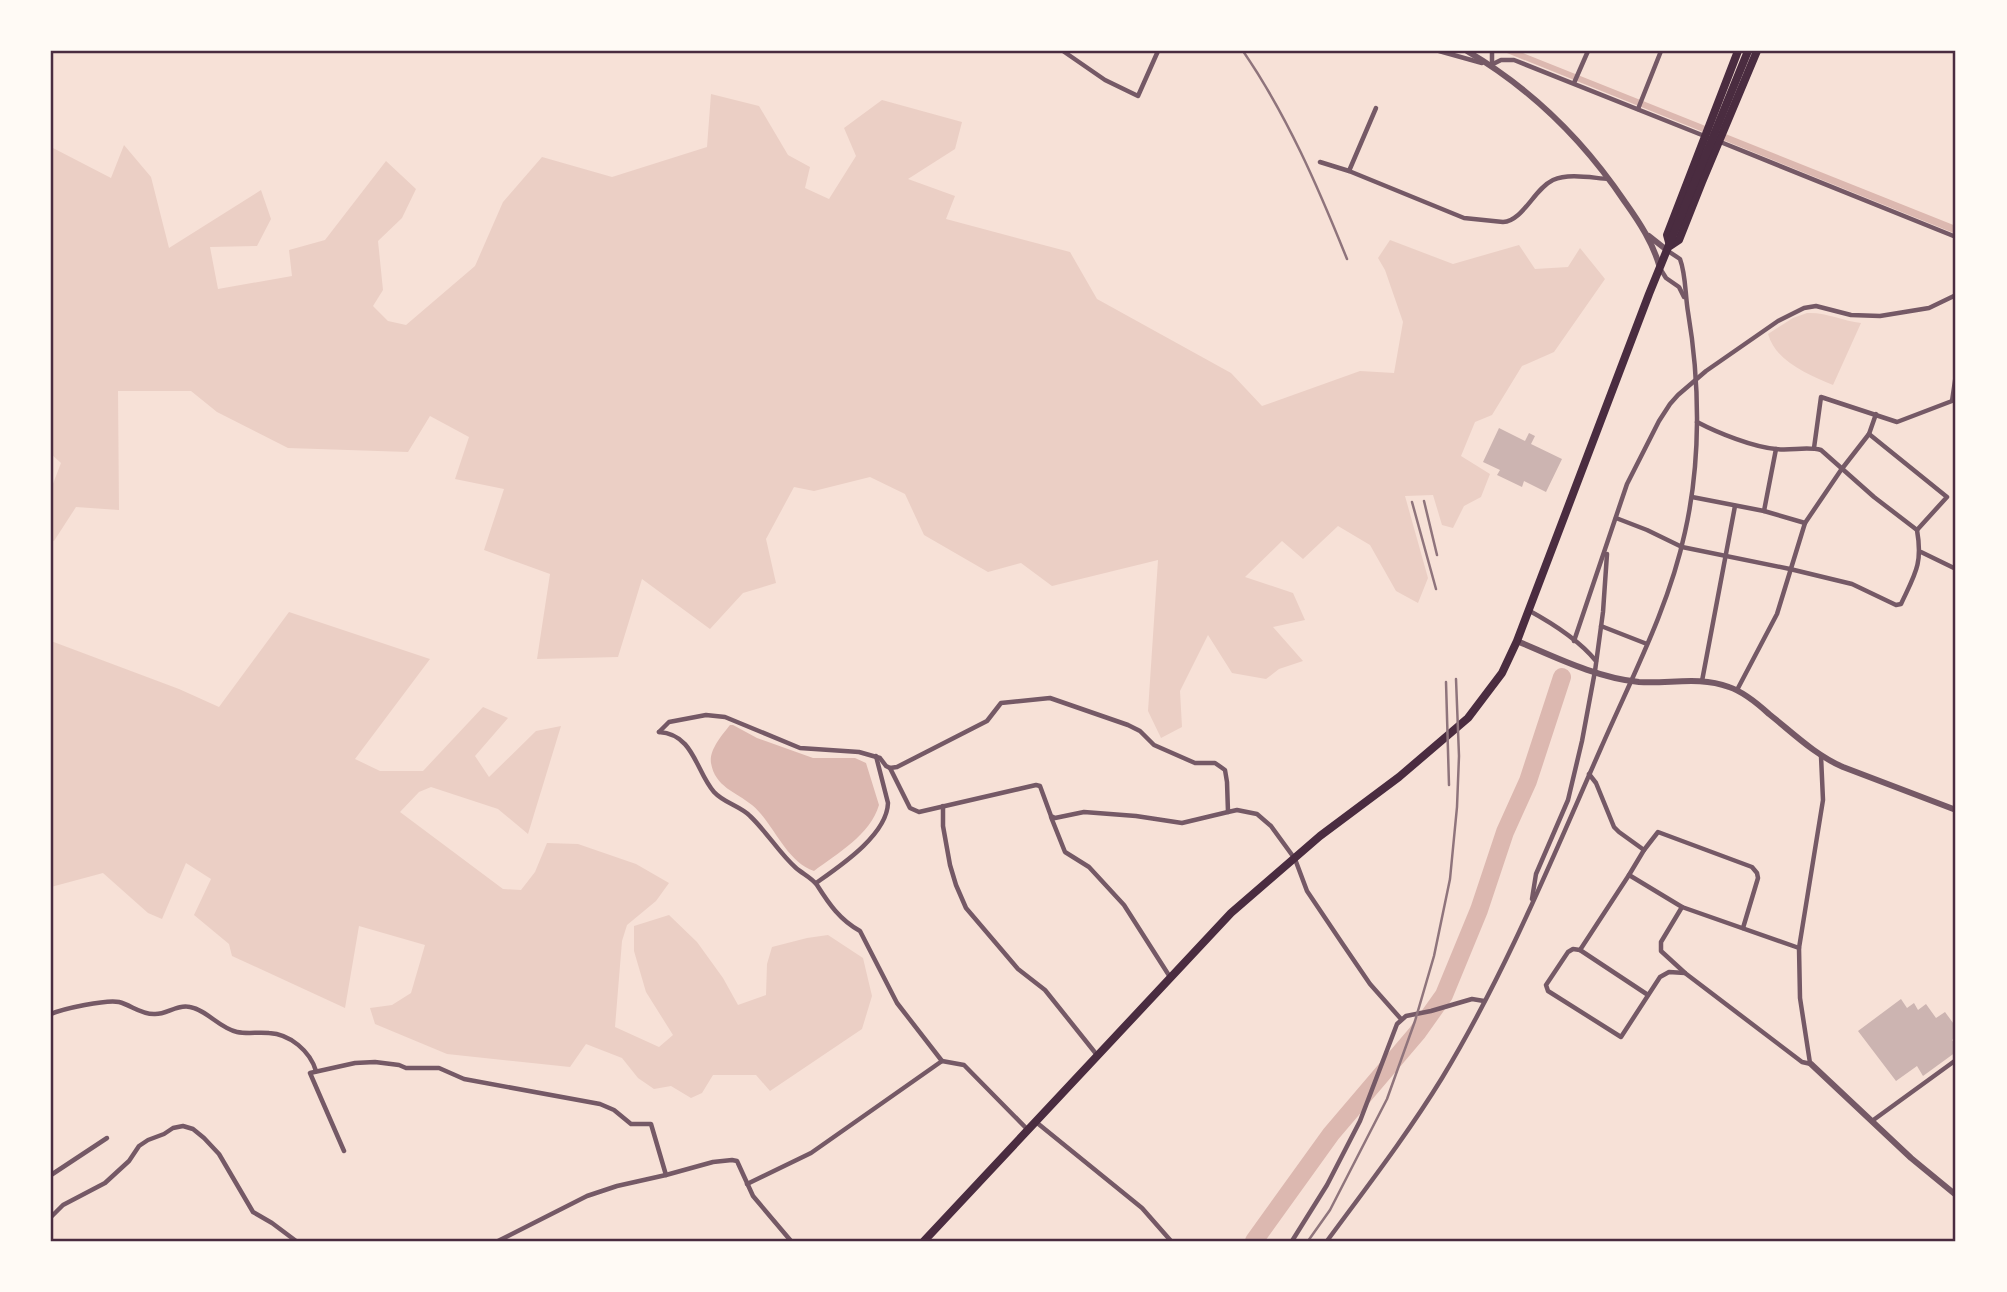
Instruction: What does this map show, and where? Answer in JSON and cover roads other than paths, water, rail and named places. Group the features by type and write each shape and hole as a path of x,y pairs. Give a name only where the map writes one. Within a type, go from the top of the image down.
{"highway":[{"path":"1713,139 1738,51"},
{"path":"924,1241 1231,913 1321,836 1428,754 1468,718 1487,695 1502,673 1517,640 1660,269 1748,51"},
{"path":"1713,139 1757,51"}],"street":[{"path":"1063,51 1105,80 1138,96 1158,51"},
{"path":"1439,51 1492,65 1501,60 1514,60 1956,237"},
{"path":"1467,51 1492,65 1527,92 1560,123 1609,179 1647,235 1663,275 1679,287 1686,304"},
{"path":"1492,51 1492,65"},
{"path":"1574,83 1588,51"},
{"path":"1638,109 1661,51"},
{"path":"1349,171 1376,108"},
{"path":"1320,162 1349,171 1464,218 1503,222 1517,217 1538,192 1554,180 1573,177 1609,179"},
{"path":"1326,1241 1397,1146 1442,1078 1485,1001 1532,903 1673,580 1692,497 1697,422 1695,381 1682,261 1669,248 1647,235"},
{"path":"1574,640 1633,470 1673,400 1778,321 1804,308 1816,306 1851,315 1880,316 1929,308 1956,295"},
{"path":"1814,448 1821,397 1897,422 1952,401 1956,374"},
{"path":"1737,690 1777,614 1805,523 1869,434 1876,414"},
{"path":"1616,518 1682,547 1852,584 1896,605 1901,604 1916,573 1921,552 1917,530 1841,470 1821,450 1776,449 1722,435 1697,422"},
{"path":"1869,434 1947,497 1917,530"},
{"path":"1764,511 1776,449"},
{"path":"1692,497 1764,511 1805,523"},
{"path":"1702,681 1735,506"},
{"path":"1532,903 1536,874 1570,793 1582,741 1597,662 1608,546"},
{"path":"1921,552 1956,569"},
{"path":"1528,610 1574,640 1597,662"},
{"path":"1601,626 1647,644"},
{"path":"1517,640 1561,660 1630,680 1702,681 1737,690 1821,756 1956,810"},
{"path":"890,768 897,767 987,721 1001,703 1050,698 1135,727 1154,745 1176,755 1195,762 1219,765 1224,770 1227,782 1228,812"},
{"path":"1028,1130 964,1065 942,1061 897,1003 860,931 850,926 823,897 816,883 795,867 746,811 713,791 684,744 671,733 659,732 668,722 706,715 716,716 800,748 876,756 890,768 910,808 919,812 1040,786 1065,852 1089,867 1124,905 1170,977"},
{"path":"816,883 846,860 883,822 888,803 876,756"},
{"path":"1811,1064 1800,998 1799,948 1823,800 1821,756"},
{"path":"1589,774 1597,782 1614,827 1644,850"},
{"path":"943,806 943,826 950,865 966,908 1018,969 1045,990 1097,1056"},
{"path":"1051,816 1055,818 1084,812 1182,823 1237,810 1257,814 1271,826 1295,859 1307,891 1370,984 1401,1019"},
{"path":"1580,950 1658,832 1752,867 1758,877 1743,928"},
{"path":"1629,875 1682,906 1799,948"},
{"path":"1682,906 1661,942 1660,948 1664,954 1802,1062 1811,1064 1911,1158 1956,1195"},
{"path":"1648,995 1580,950 1573,949 1568,951 1546,985 1548,991 1620,1037 1648,995 1660,977 1675,972 1685,973"},
{"path":"1292,1241 1360,1121 1401,1019 1472,999 1485,1001"},
{"path":"51,1014 109,1002 118,1002 143,1013 157,1015 186,1006 193,1007 229,1030 272,1032 284,1036 303,1049 312,1059 316,1070"},
{"path":"1872,1121 1956,1060"},
{"path":"747,1184 811,1153 942,1061"},
{"path":"344,1151 310,1073 355,1063 375,1062 406,1068 435,1068 464,1079 608,1106 631,1124 651,1124 666,1175"},
{"path":"1036,1122 1142,1209 1171,1241"},
{"path":"51,1217 63,1205 105,1182 129,1161 139,1146 173,1128 183,1126 193,1129 219,1154 253,1212 296,1241"},
{"path":"51,1175 107,1138"},
{"path":"498,1241 587,1196 713,1162 732,1160 737,1161 753,1196 791,1241"}],"waterway":[{"path":"1254,1241 1331,1134 1417,1033 1444,995 1479,910 1505,832 1528,781 1562,677"}],"railway":[{"path":"1243,51 1274,100 1301,152 1347,259"},
{"path":"1424,501 1437,555"},
{"path":"1412,502 1436,589"},
{"path":"1308,1241 1330,1210 1387,1099 1415,1021 1434,956 1450,879 1457,807 1459,756 1456,679"},
{"path":"1446,682 1449,785"}]}
